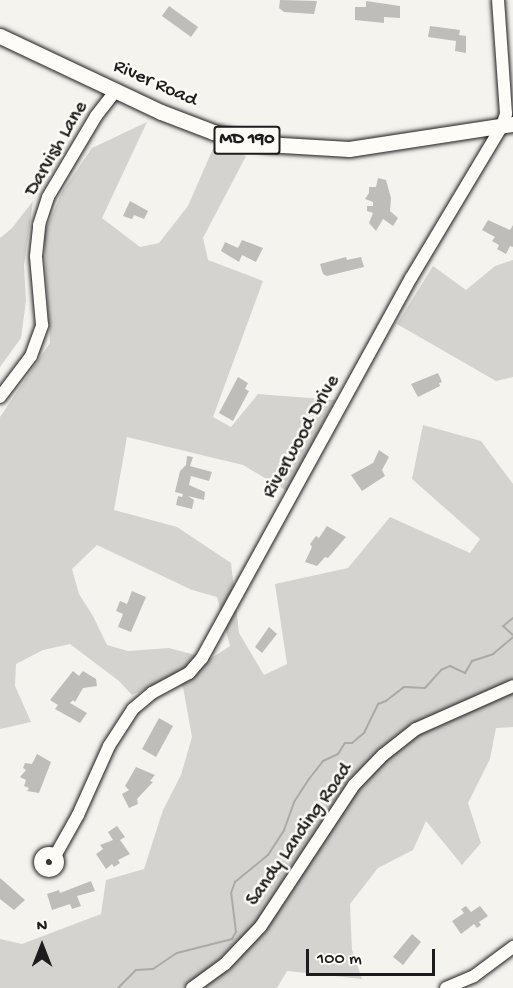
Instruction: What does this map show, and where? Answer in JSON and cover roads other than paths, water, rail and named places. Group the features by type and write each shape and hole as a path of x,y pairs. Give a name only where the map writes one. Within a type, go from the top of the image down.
{"main road":[{"name":"River Road","path":"0,36 161,112 213,132 265,144 349,149 508,125"}],"street":[{"name":"Riverwood Drive","path":"55,856 78,815 109,746 133,709 152,693 189,673 202,658 411,278 508,125 498,0"},
{"name":"Darvish Lane","path":"0,397 31,356 42,325 36,256 39,225 48,197 96,116 116,90"},
{"name":"Sandy Landing Road","path":"192,988 225,964 261,926 354,785 383,755 416,729 513,686"},
{"path":"446,988 474,976 513,947"}],"waterway":[{"path":"513,618 503,626 513,635"},
{"path":"118,988 136,970 153,969 177,953 232,939 236,932 231,893 235,882 268,855 284,830 294,802 309,779 323,761 338,754 345,743 352,743 364,733 378,704 386,701 404,687 425,688 441,670 450,666 465,673 472,661 493,654 513,637"}]}
